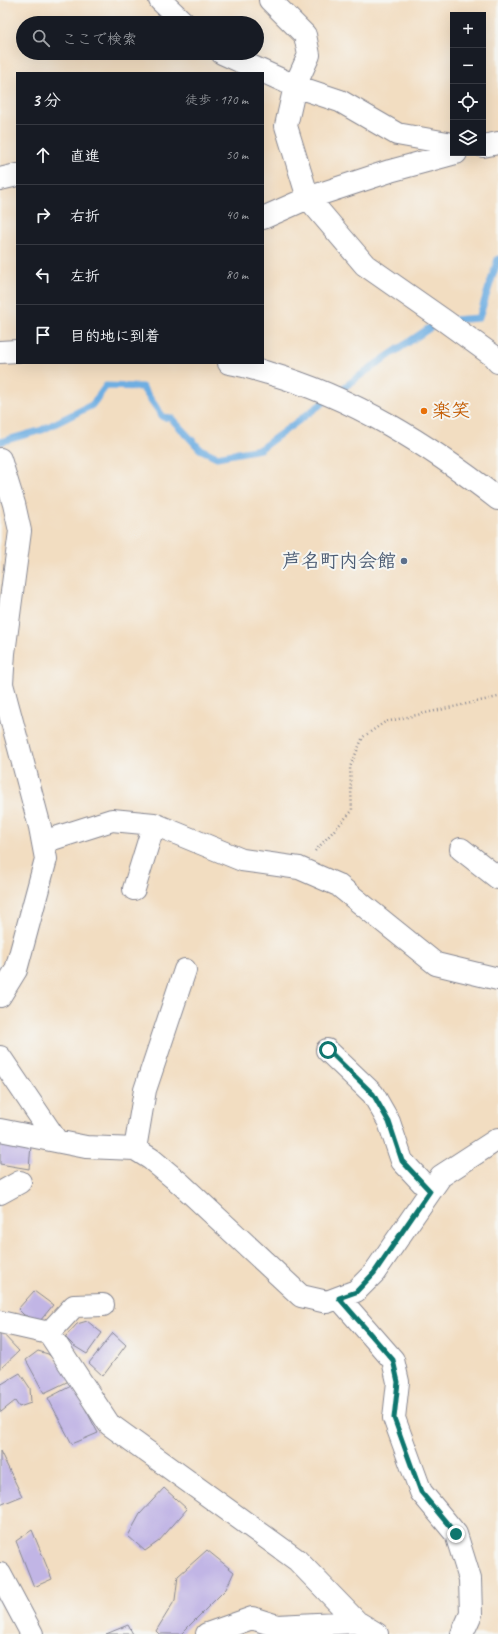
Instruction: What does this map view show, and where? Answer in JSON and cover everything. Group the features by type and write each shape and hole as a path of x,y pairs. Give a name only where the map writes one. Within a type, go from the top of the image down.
{"main road":[{"path":"160,0 177,16"},
{"path":"270,0 305,35 309,55 295,86 286,126 308,198 365,265 492,355 498,362"},
{"path":"237,60 295,86 340,101 397,134 450,143"},
{"path":"486,145 498,143"},
{"path":"264,218 308,198 390,171 450,155"},
{"path":"0,179 16,175"},
{"path":"233,364 293,380 346,401 406,434 463,472 498,499"},
{"path":"0,459 7,507 20,531 4,653 2,684 8,737 40,827 46,859 16,970 0,996"},
{"path":"43,842 112,820 154,824 242,860 298,868 338,885 436,964 498,980"},
{"path":"134,889 154,824"},
{"path":"461,849 498,878"},
{"path":"135,1149 145,1090 185,970"},
{"path":"328,1050 373,1094 389,1122 402,1161 430,1191"},
{"path":"0,1056 56,1140"},
{"path":"0,1130 86,1147 135,1149 151,1159 181,1184 301,1296 327,1302 356,1292 374,1273 441,1176 498,1139"},
{"path":"0,1193 20,1182"},
{"path":"339,1298 393,1360 398,1382 394,1418 421,1492 456,1534 470,1579 471,1614 462,1634"},
{"path":"49,1333 74,1306 102,1305"},
{"path":"0,1322 49,1333 109,1424 297,1560 357,1622 377,1634"},
{"path":"0,1574 32,1634"},
{"path":"207,1634 252,1618 277,1626 357,1622"}],"path":[{"path":"298,868 352,811 350,767 363,737 385,722 498,697"}],"building":[{"path":"0,1140 31,1145 29,1169 0,1164"},
{"path":"34,1291 53,1305 40,1321 24,1315 18,1309"},
{"path":"87,1321 102,1333 87,1354 74,1346 65,1337 77,1324"},
{"path":"2,1333 19,1351 0,1369 0,1334"},
{"path":"113,1333 126,1345 103,1376 89,1363"},
{"path":"38,1351 48,1354 67,1370 71,1380 44,1393 26,1360"},
{"path":"20,1373 30,1388 31,1403 19,1407 15,1401 1,1412 0,1385"},
{"path":"73,1385 98,1433 72,1444 48,1398"},
{"path":"0,1451 22,1496 0,1505"},
{"path":"164,1488 187,1509 159,1541 145,1551 128,1536 140,1514"},
{"path":"32,1530 52,1579 34,1587 16,1541"},
{"path":"207,1550 234,1572 226,1589 181,1634 159,1634 156,1631 175,1600 178,1576"},
{"path":"128,1625 133,1634 106,1634"}],"waterway":[{"path":"452,320 479,318 498,259"},
{"path":"0,442 42,430 92,405 106,386 142,387 163,417 171,418 200,449 217,457 260,449 369,369 431,327 442,323"}],"place":[{"name":"楽笑","path":"424,411"},
{"name":"芦名町内会館","path":"404,561"}],"route":[{"path":"328,1050 373,1094 389,1122 402,1161 430,1191 374,1273 356,1292 339,1298 393,1360 398,1382 394,1418 411,1465 421,1492 456,1534"}]}
